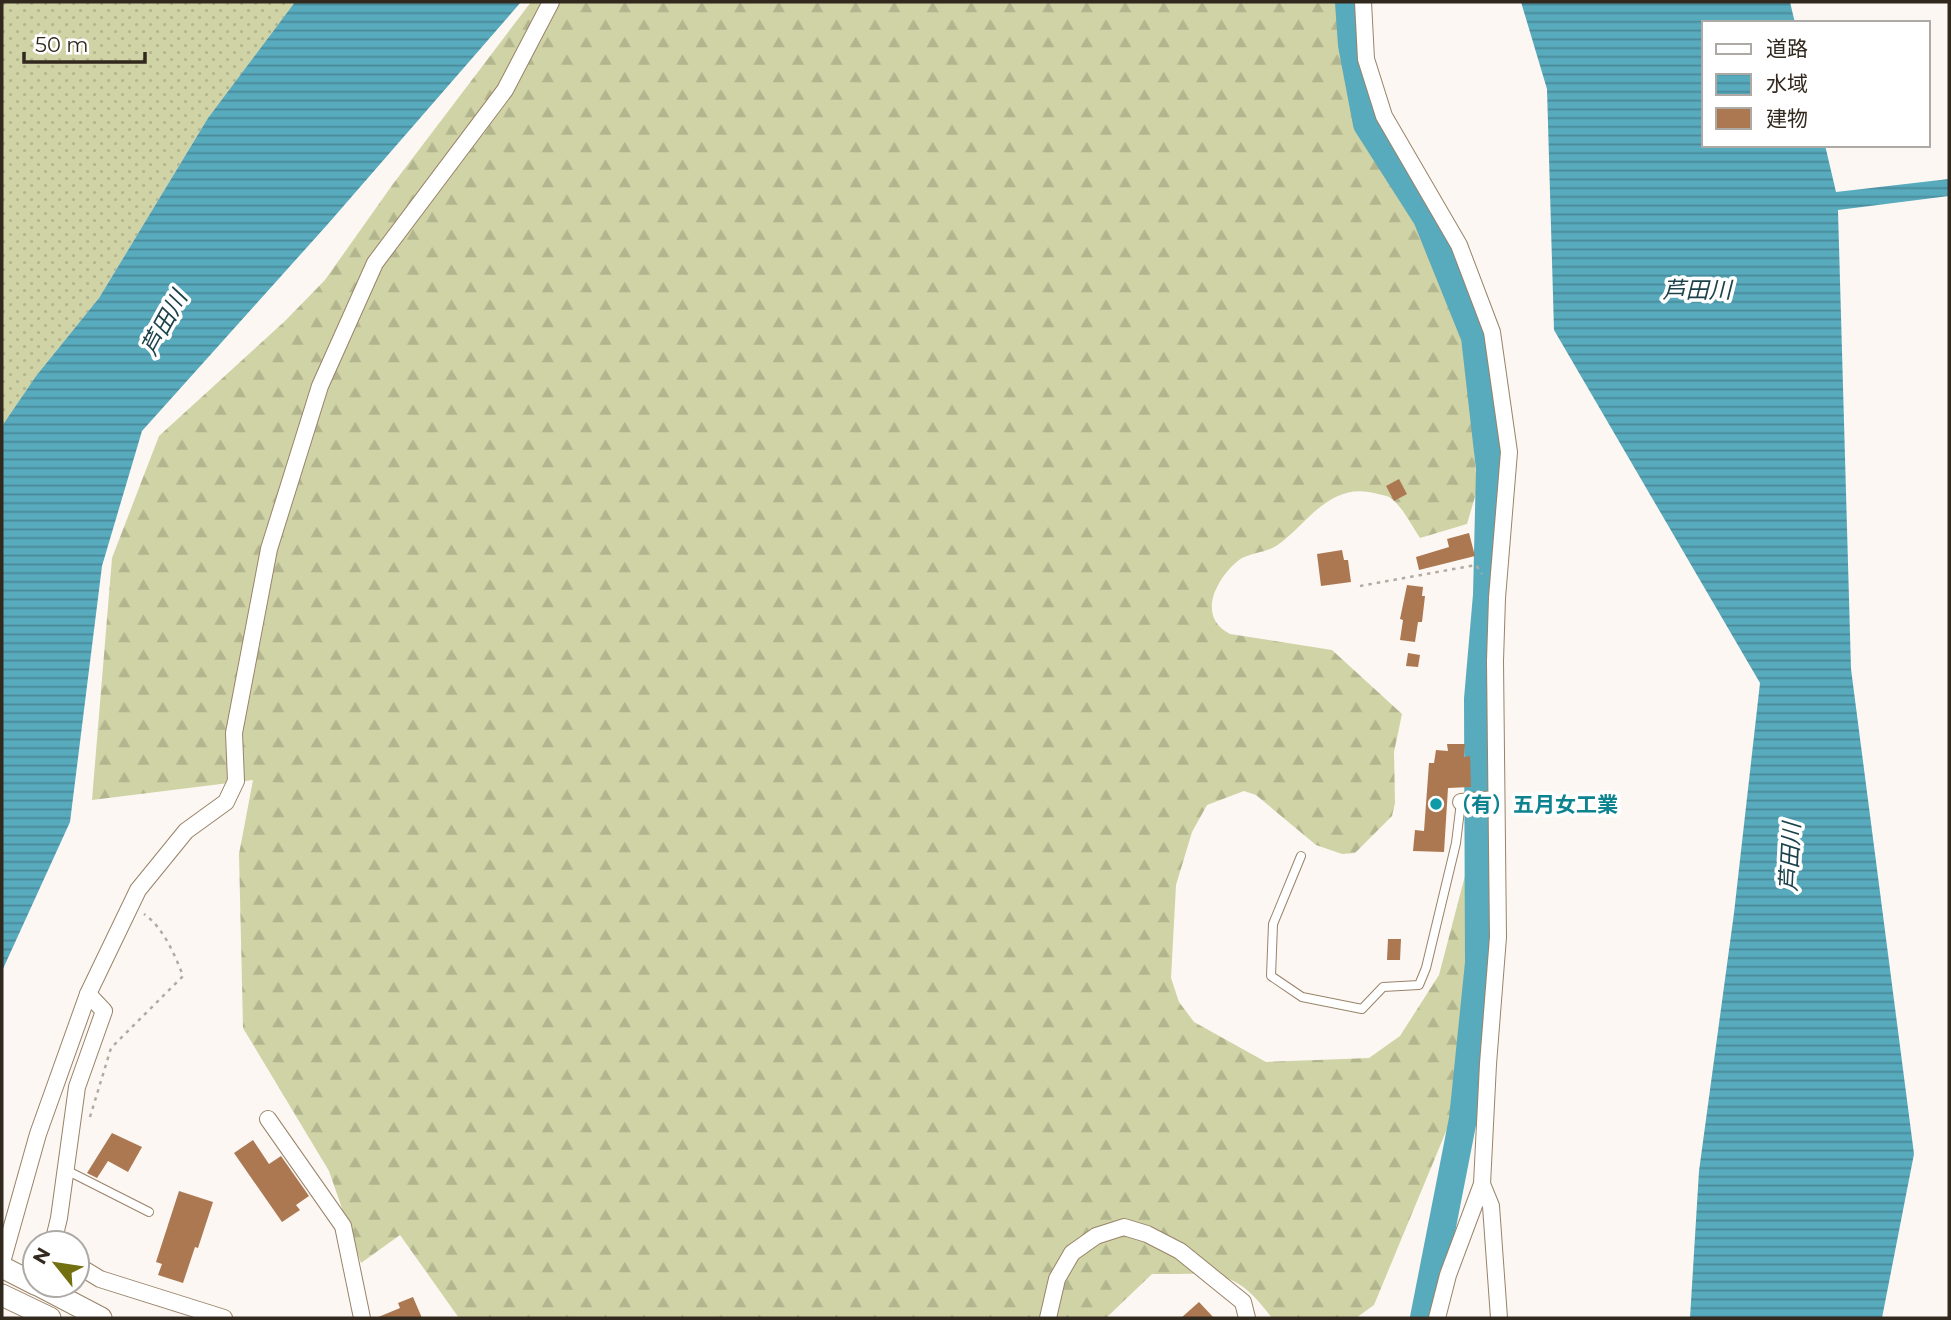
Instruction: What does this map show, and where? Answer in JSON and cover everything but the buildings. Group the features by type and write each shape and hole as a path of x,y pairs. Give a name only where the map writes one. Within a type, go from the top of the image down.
{"main road":[{"path":"2,1267 21,1276"},
{"path":"2,1295 50,1318"},
{"path":"65,1299 101,1318"}],"street":[{"path":"2,1262 38,1134 88,994 138,890 186,831 226,802 236,781 234,733 269,549 320,386 375,263 505,90 551,2"},
{"path":"1363,2 1366,59 1384,116 1459,245 1492,332 1509,452 1497,598 1498,937 1482,1185 1448,1275 1437,1318"},
{"path":"1461,802 1496,799"},
{"path":"55,1229 77,1087 104,1012 88,994"},
{"path":"268,1119 343,1226 362,1318"},
{"path":"1482,1185 1491,1206 1499,1318"},
{"path":"1048,1318 1057,1279 1072,1253 1096,1236 1124,1227 1147,1234 1180,1251 1243,1302 1247,1318"},
{"path":"91,1274 100,1279 224,1318"}],"lane":[{"path":"1301,856 1273,924 1271,976 1302,997 1362,1009 1383,987 1419,985 1426,968 1457,843 1461,802"},
{"path":"66,1170 149,1212"}],"path":[{"path":"1360,586 1476,565 1497,598"},
{"path":"89,1123 111,1048 183,976 175,955 152,919 131,905"}],"green space":[{"path":"2,2 295,2 208,118 99,298 36,376 2,426"},
{"path":"531,2 1345,2 1359,116 1440,259 1466,323 1477,490 1467,524 1420,538 1404,512 1391,498 1362,491 1347,493 1322,505 1275,547 1239,560 1223,577 1213,597 1212,608 1220,627 1230,634 1332,650 1402,714 1394,752 1395,803 1392,816 1355,853 1342,854 1316,845 1256,795 1244,791 1207,805 1192,832 1176,885 1171,978 1179,1002 1194,1022 1266,1062 1369,1058 1400,1036 1439,975 1471,853 1493,855 1452,1117 1374,1305 1356,1318 1272,1318 1245,1288 1220,1276 1152,1274 1106,1318 459,1318 400,1235 361,1263 329,1171 243,1028 239,854 253,780 92,800 112,558 159,436 285,321 325,280 393,184"}],"water":[{"name":"芦田川","path":"295,2 521,2 327,225 142,431 102,566 70,822 2,971 2,426 36,376 99,298 208,118"},
{"name":"芦田川","path":"1521,2 1790,2 1795,21 1702,21 1702,147 1825,147 1836,192 1949,179 1949,196 1838,210 1851,669 1914,1154 1882,1318 1690,1318 1699,1171 1734,913 1760,683 1554,330 1547,89"}],"waterway":[{"path":"1349,2 1352,45 1367,124 1427,218 1475,337 1490,469 1487,595 1478,699 1479,963 1463,1119 1424,1318"}],"place":[{"name":"（有）五月女工業","path":"1436,804"}]}
